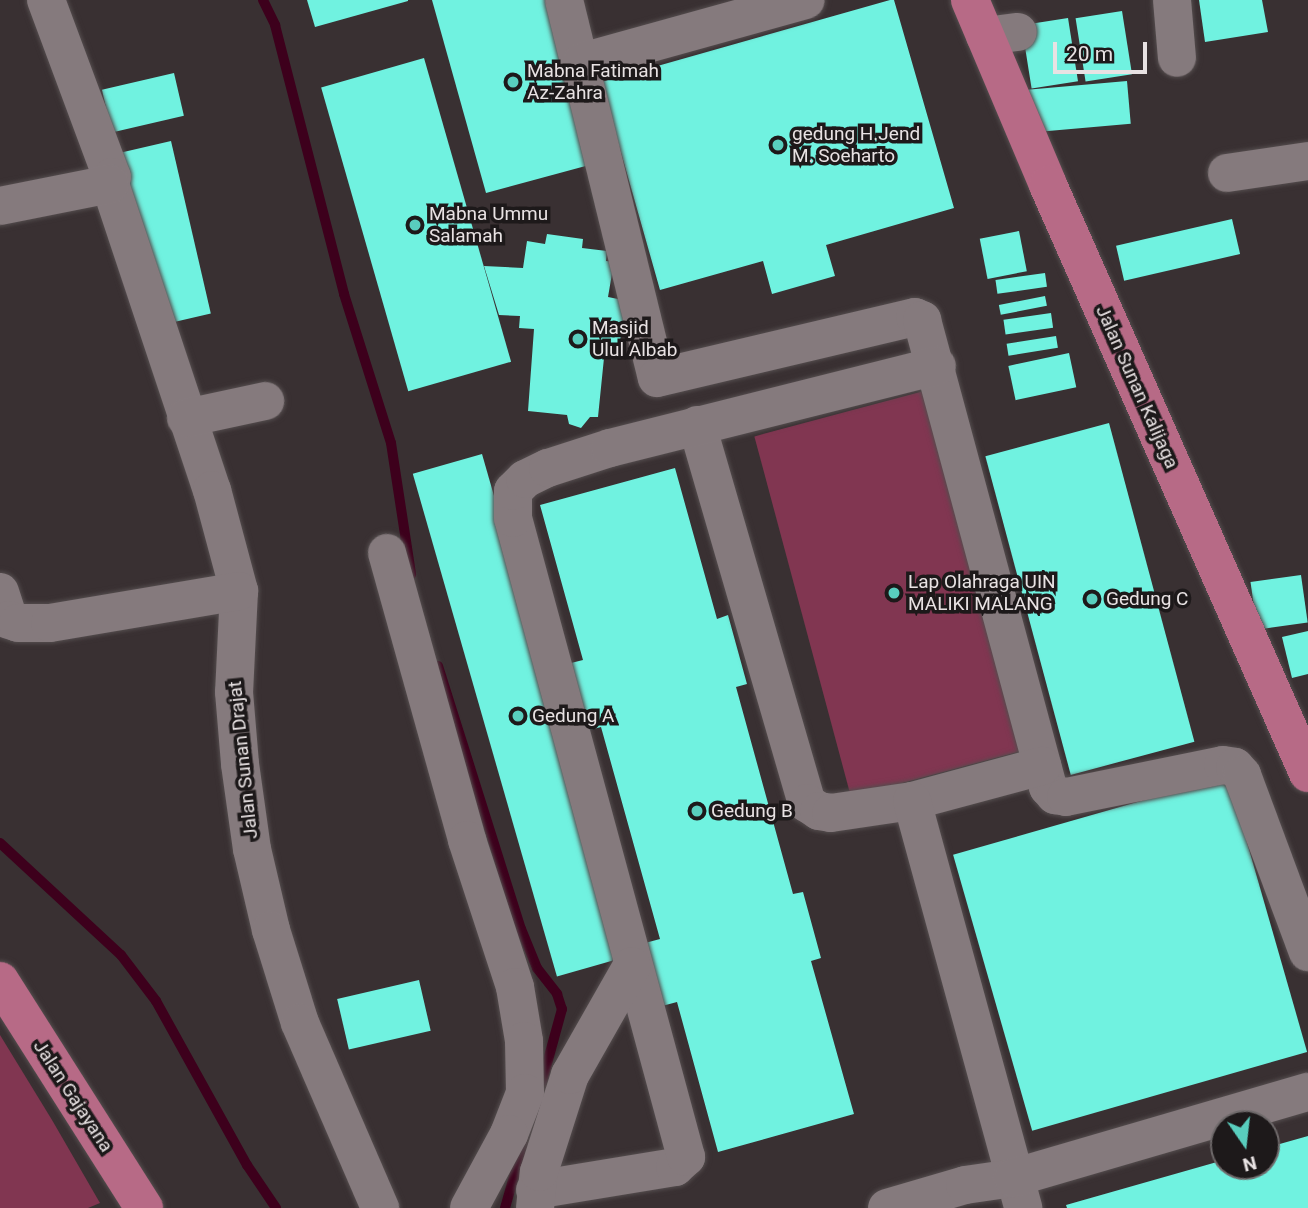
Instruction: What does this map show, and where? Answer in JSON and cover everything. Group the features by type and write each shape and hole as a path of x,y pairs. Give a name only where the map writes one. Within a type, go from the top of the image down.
{"main road":[{"name":"Jalan Sunan Kalijaga","path":"970,0 1002,34 1308,773"},
{"name":"Jalan Gajayana","path":"1,982 138,1206"}],"street":[{"name":"Jalan Sunan Drajat","path":"46,0 112,177 110,184 212,490 239,591 233,692 252,849 271,930 300,1023 380,1208"},
{"path":"564,0 582,62 657,378 683,428 807,803 819,811 831,813 912,801 1042,766"},
{"path":"582,62 806,0"},
{"path":"1172,0 1177,58"},
{"path":"1227,173 1308,161"},
{"path":"0,206 110,184"},
{"path":"657,378 915,317 922,320 937,366 1048,787 1055,795 1066,797 1223,765 1235,767 1242,775 1308,952"},
{"path":"632,966 570,1075 535,1199 675,1167 685,1162 686,1152 632,966 512,503 513,491 524,479 548,468 683,428 937,366"},
{"path":"186,418 265,401"},
{"path":"387,553 467,840 515,987 524,1041 525,1093 509,1134 469,1208"},
{"path":"0,592 9,620 18,623 50,622 239,591"},
{"path":"912,801 1018,1193"},
{"path":"887,1208 965,1185 1018,1193 1308,1092"}],"shaded area":[{"name":"Lap Olahraga UIN MALIKI MALANG","path":"935,388 1032,748 851,797 754,436"},
{"path":"0,1035 100,1203 88,1208 0,1208"}],"building":[{"path":"307,0 408,0 408,1 315,27"},
{"name":"Mabna Fatimah Az-Zahra","path":"432,0 547,0 593,164 486,193"},
{"name":"gedung H.Jend M. Soeharto","path":"894,0 954,208 826,245 835,276 772,294 763,261 660,290 601,82"},
{"path":"1199,0 1262,0 1268,32 1205,42"},
{"path":"1122,11 1132,74 1086,82 1076,18"},
{"path":"1068,18 1078,81 1032,89 1022,25"},
{"name":"Mabna Ummu Salamah","path":"424,58 511,362 408,391 321,87"},
{"path":"174,73 184,116 112,133 102,90"},
{"path":"1127,81 1131,124 1031,133 1027,90"},
{"path":"171,141 211,313 160,325 120,153"},
{"path":"1232,219 1240,254 1124,281 1116,246"},
{"path":"1019,231 1027,271 988,279 980,239"},
{"name":"Masjid Ulul Albab","path":"547,234 583,239 582,248 607,251 606,261 614,262 608,297 623,300 626,312 616,359 604,358 598,417 590,417 581,428 569,424 567,415 528,411 534,329 519,328 520,316 499,315 484,266 523,268 527,241 545,244"},
{"path":"1045,273 1047,287 997,294 995,280"},
{"path":"1045,296 1047,306 1001,315 999,305"},
{"path":"1051,313 1053,328 1006,335 1003,320"},
{"path":"1056,336 1058,348 1008,356 1007,344"},
{"path":"1069,353 1076,387 1016,400 1008,366"},
{"name":"Gedung C","path":"1109,423 1194,742 1071,775 985,456"},
{"name":"Gedung A","path":"482,454 626,957 557,977 413,474"},
{"name":"Gedung B","path":"675,468 717,619 728,615 747,684 736,687 793,894 803,892 821,958 811,961 854,1114 718,1152 677,1002 662,1006 645,943 660,939 601,727 586,731 567,664 583,660 540,505"},
{"path":"1301,575 1308,623 1257,630 1250,582"},
{"path":"1308,631 1308,674 1292,678 1282,637"},
{"path":"1228,776 1307,1052 1032,1131 953,855"},
{"path":"419,980 431,1031 349,1050 337,999"},
{"path":"1308,1136 1308,1208 1067,1208 1066,1205 1210,1164 1210,1180 1280,1180 1280,1144"}],"waterway":[{"path":"263,0 275,25 344,294 391,443 411,574"},
{"path":"438,666 521,929 537,968 557,994 562,1009 541,1086"},
{"path":"0,843 121,955 156,1001 247,1165 276,1208"},
{"path":"505,1208 524,1141"}],"place":[{"name":"Mabna Fatimah Az-Zahra","path":"513,82"},
{"name":"gedung H.Jend M. Soeharto","path":"778,145"},
{"name":"Mabna Ummu Salamah","path":"415,225"},
{"name":"Masjid Ulul Albab","path":"578,339"},
{"name":"Lap Olahraga UIN MALIKI MALANG","path":"894,593"},
{"name":"Gedung C","path":"1092,599"},
{"name":"Gedung A","path":"518,716"},
{"name":"Gedung B","path":"697,811"}]}
